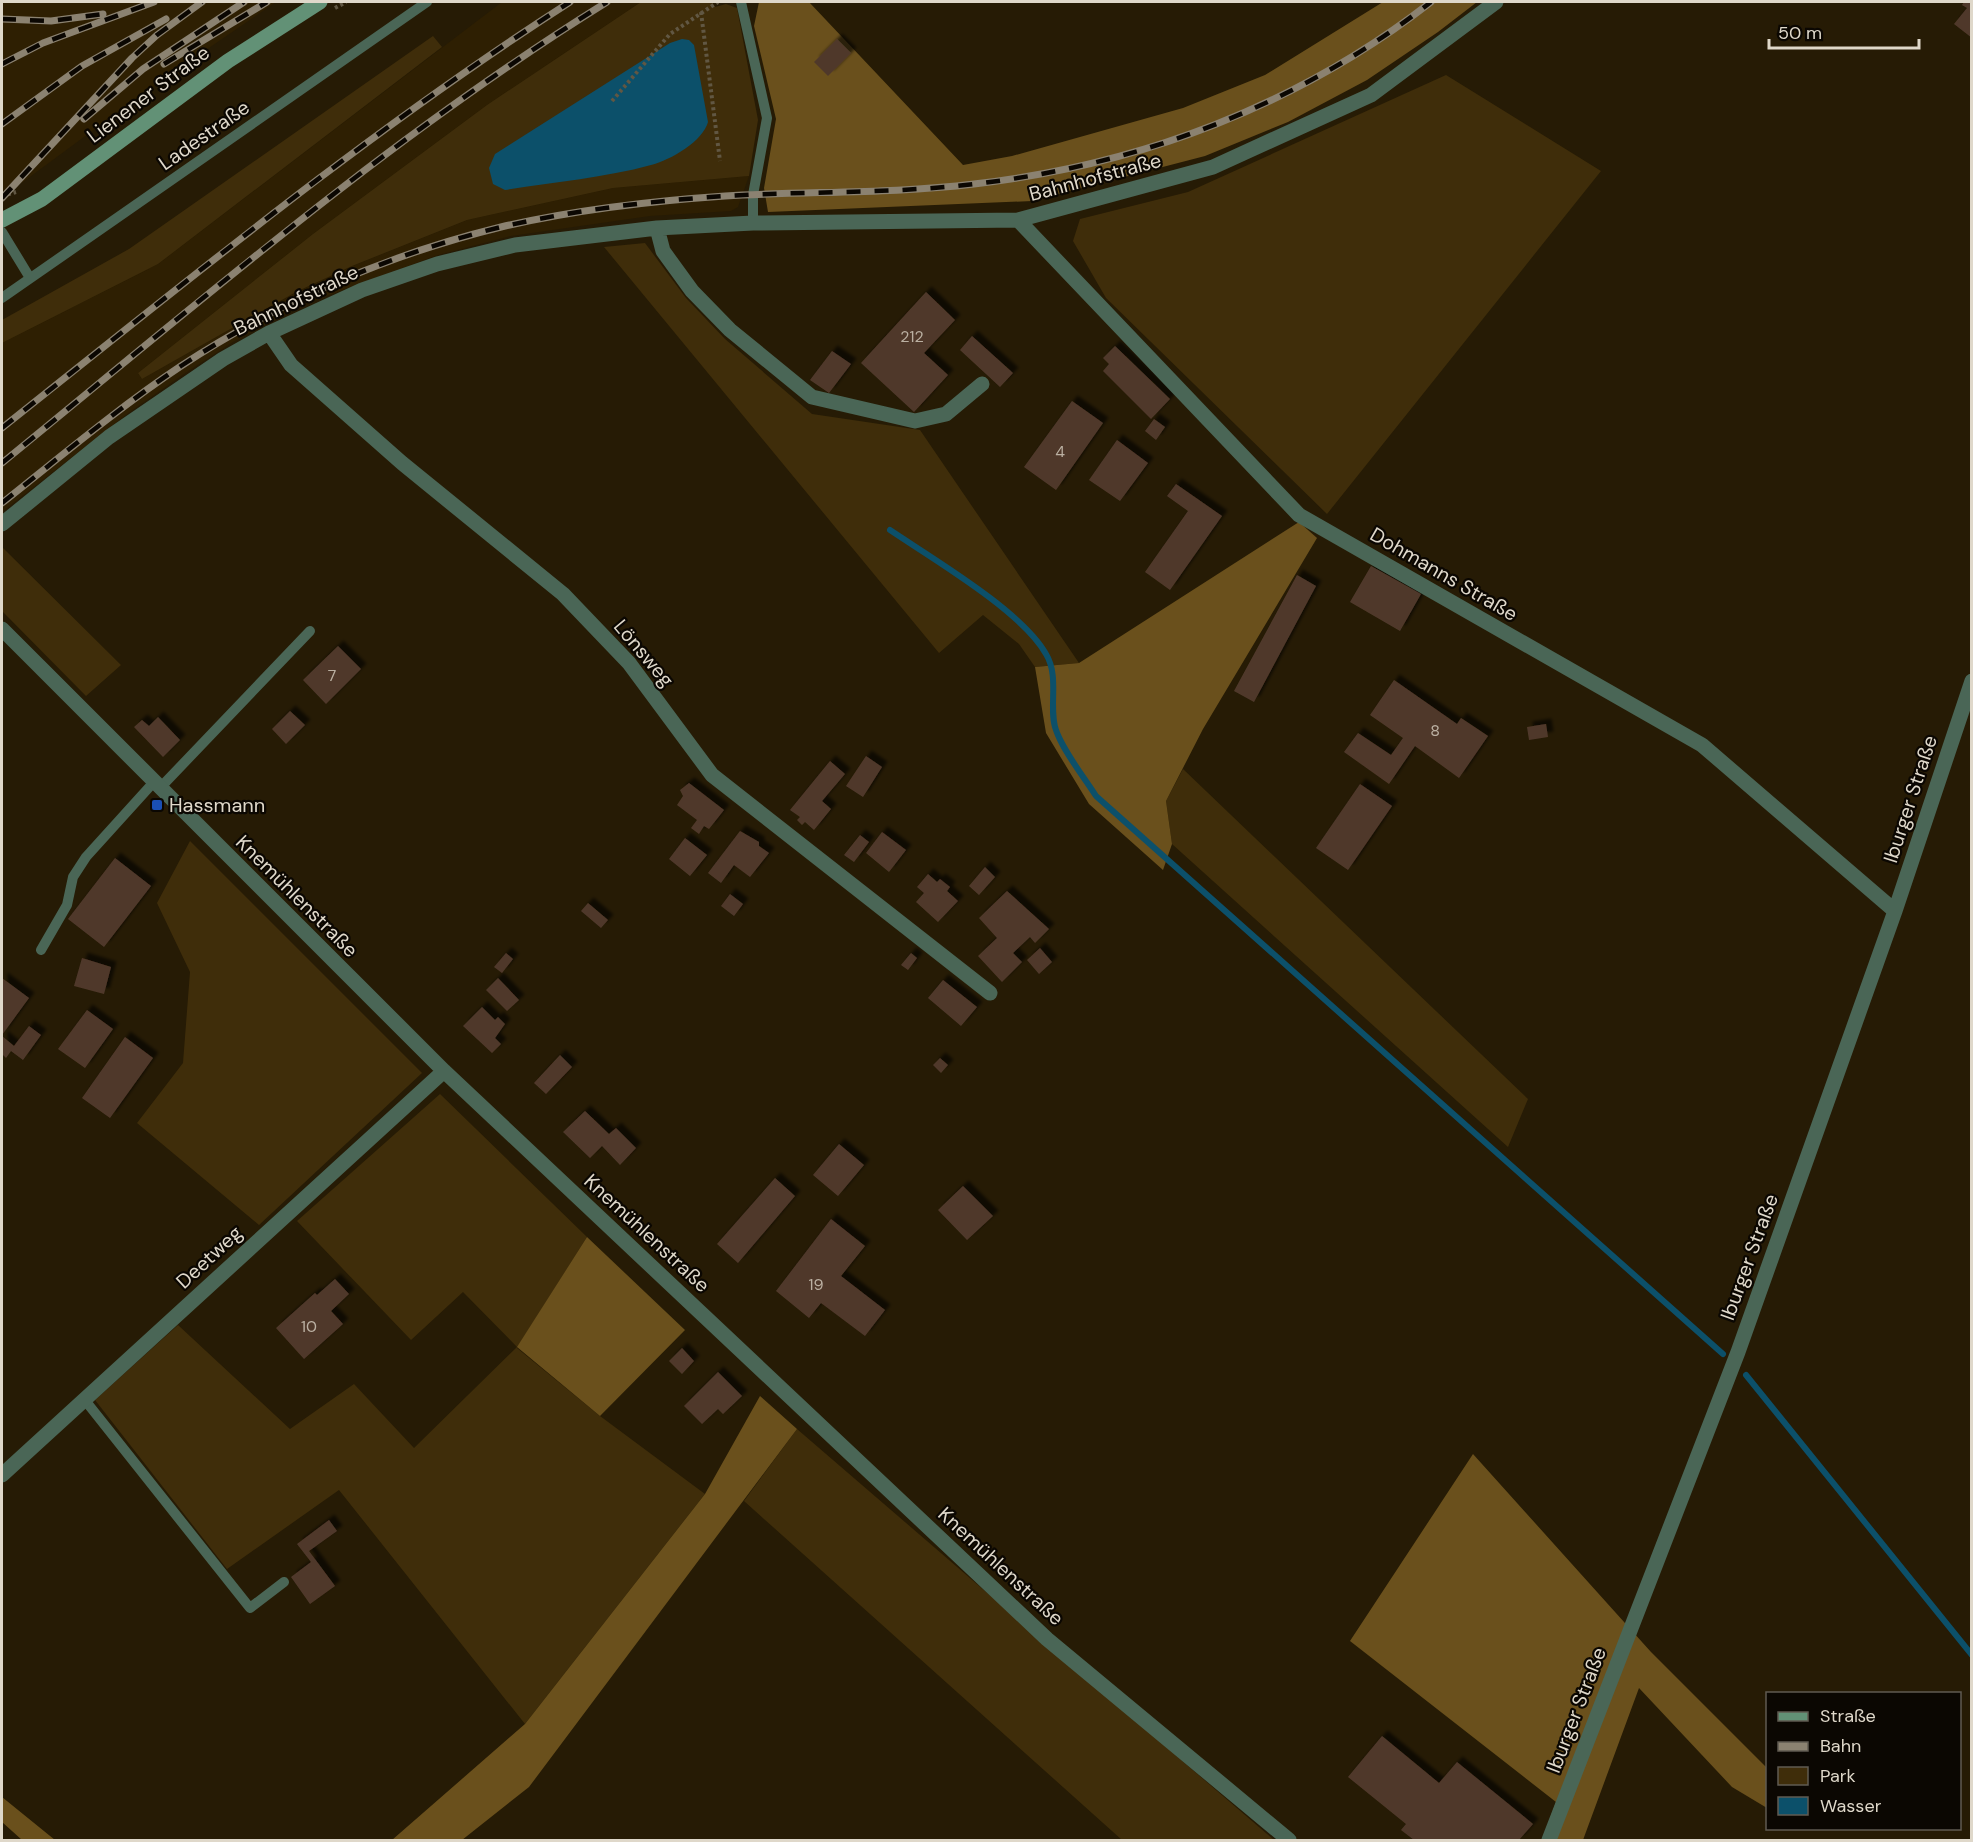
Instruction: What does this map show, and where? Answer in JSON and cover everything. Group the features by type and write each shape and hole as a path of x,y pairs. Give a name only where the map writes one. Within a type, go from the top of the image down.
{"street":[{"name":"Lienener Straße","path":"2,220 42,199 228,61 320,2"},
{"name":"Bahnhofstraße","path":"2,524 109,437 223,360 269,333 362,290 437,264 515,245 657,228 753,223 1018,220 1213,167 1361,100 1371,95 1496,2"},
{"name":"Dohmanns Straße","path":"1018,220 1299,515 1702,745 1895,911"},
{"path":"657,228 663,250 692,291 730,330 812,397 915,421 946,414 981,384"},
{"name":"Lönsweg","path":"269,333 291,365 402,463 562,594 629,663 712,775 990,993"},
{"name":"Knemühlenstraße","path":"2,629 156,786 444,1071 1047,1639 1289,1840"},
{"name":"Iburger Straße","path":"1549,1840 1738,1352 1895,911 1971,681"},
{"name":"Deetweg","path":"2,1475 444,1071"}],"lane":[{"name":"Ladestraße","path":"2,298 427,2"},
{"path":"741,2 767,118 753,195 753,223"},
{"path":"2,232 30,278"},
{"path":"41,950 67,905 74,877 86,857 310,631"},
{"path":"84,1400 250,1608 284,1582"}],"path":[{"path":"612,101 670,34 718,2"},
{"path":"700,12 720,160"}],"shaded area":[{"path":"2,2 276,2 149,89 23,182 2,191"},
{"path":"502,2 641,2 487,105 313,234 138,373 142,379 296,292 352,266 467,220 613,188 749,176 738,207 731,211 650,216 511,236 438,255 302,305 233,342 184,374 127,414 2,512 2,343 158,264"},
{"path":"759,2 809,2 963,165 1012,156 1183,108 1265,75 1383,2 1477,2 1438,32 1367,80 1288,122 1205,156 1032,201 768,212 764,188 776,119 754,26"},
{"path":"1299,522 1317,538 1203,729 1166,801 1172,844 1163,870 1089,804 1046,733 1035,667 1079,663"},
{"path":"587,1237 685,1330 600,1416 517,1347"},
{"path":"760,1396 797,1429 529,1787 462,1840 392,1840 525,1724 705,1494"},
{"path":"1473,1454 1651,1652 1766,1767 1766,1807 1732,1787 1639,1688 1583,1840 1542,1840 1556,1802 1350,1641"},
{"path":"2,1797 55,1840 22,1840 2,1822"}],"green space":[{"path":"641,2 712,2 715,7 726,4 737,8 758,120 749,176 613,188 467,220 352,266 296,292 142,379 138,373 313,234 487,105"},
{"path":"433,36 442,47 158,264 2,343 2,320 129,249"},
{"path":"1446,75 1601,171 1327,514 1106,298 1073,241 1080,219 1188,192"},
{"path":"645,243 686,298 725,339 812,414 920,430 1079,663 1035,667 1019,644 983,615 939,653 604,247"},
{"path":"2,547 121,665 86,696 2,611"},
{"path":"1183,769 1528,1099 1508,1147 1172,844 1166,801"},
{"path":"190,841 422,1073 259,1225 137,1123 183,1063 190,972 157,903"},
{"path":"440,1094 587,1237 517,1348 600,1416 705,1494 525,1724 339,1490 227,1569 95,1400 178,1325 290,1429 354,1384 414,1448 517,1347 463,1292 411,1340 297,1221"},
{"path":"797,1429 1274,1840 1122,1840 744,1501"}],"water":[{"path":"682,39 689,40 694,45 708,122 693,143 659,162 615,173 505,190 493,184 489,168 495,154 670,43"}],"building":[{"path":"1964,2 1972,2 1972,38 1954,24 1967,8 1962,5"},
{"path":"837,39 851,53 828,76 814,62"},
{"path":"926,292 955,320 924,353 948,375 914,412 861,363"},
{"path":"972,336 1013,373 1000,387 960,350"},
{"path":"1115,346 1170,399 1151,419 1103,371 1109,364 1103,358"},
{"path":"832,351 851,364 829,393 810,380"},
{"path":"1072,401 1103,423 1056,490 1024,467"},
{"path":"1154,419 1165,427 1156,440 1145,431"},
{"path":"1117,440 1148,463 1120,501 1089,480"},
{"path":"1176,484 1222,516 1170,590 1145,572 1188,511 1167,496"},
{"path":"1371,566 1421,594 1400,631 1350,602"},
{"path":"1297,575 1316,586 1254,702 1234,691"},
{"path":"338,646 361,669 326,704 303,680"},
{"path":"1394,680 1457,724 1461,718 1488,736 1459,778 1415,746 1389,784 1344,752 1358,733 1391,755 1403,738 1370,715"},
{"path":"290,711 305,725 286,744 272,729"},
{"path":"158,717 180,740 163,757 134,727 142,720 149,726"},
{"path":"1546,724 1548,737 1529,740 1527,727"},
{"path":"866,756 882,767 863,797 846,786"},
{"path":"830,761 845,774 822,801 831,809 814,830 805,822 802,825 797,820 800,817 790,810"},
{"path":"689,783 724,810 709,829 704,826 699,834 691,828 697,820 677,805 683,796 680,790"},
{"path":"1360,784 1392,806 1348,870 1316,848"},
{"path":"740,831 759,842 759,846 769,853 750,877 734,865 721,883 708,873"},
{"path":"882,832 906,850 889,872 866,853"},
{"path":"860,835 869,842 854,862 844,855"},
{"path":"685,838 707,855 690,876 669,859"},
{"path":"115,858 151,886 104,947 68,919"},
{"path":"985,867 995,877 979,895 969,886"},
{"path":"928,874 937,882 940,879 950,887 947,891 958,901 938,922 916,902 924,893 917,887"},
{"path":"1007,891 1049,929 1035,943 1030,937 1013,953 1022,962 1002,982 978,956 997,938 979,918"},
{"path":"730,894 743,904 734,916 721,906"},
{"path":"588,903 608,920 601,928 581,911"},
{"path":"1040,948 1052,962 1039,974 1027,960"},
{"path":"506,953 513,959 502,973 494,967"},
{"path":"911,953 917,958 908,970 901,965"},
{"path":"82,958 111,967 104,994 74,986"},
{"path":"2,978 29,998 2,1035"},
{"path":"498,978 519,1000 507,1011 486,990"},
{"path":"943,980 977,1007 961,1026 928,998"},
{"path":"482,1007 495,1020 498,1017 505,1024 495,1038 501,1044 492,1053 463,1026"},
{"path":"87,1010 113,1029 85,1068 58,1049"},
{"path":"29,1026 41,1035 23,1060 11,1051 6,1058 2,1054 2,1036 14,1046"},
{"path":"125,1037 153,1058 110,1118 82,1098"},
{"path":"560,1055 572,1067 546,1094 534,1083"},
{"path":"940,1058 948,1065 941,1073 933,1065"},
{"path":"585,1111 609,1134 616,1128 636,1148 620,1165 602,1146 590,1158 563,1132"},
{"path":"839,1144 864,1165 838,1196 813,1175"},
{"path":"775,1178 795,1196 738,1263 717,1244"},
{"path":"963,1186 993,1216 967,1240 938,1210"},
{"path":"831,1219 865,1246 841,1276 885,1310 865,1336 821,1303 809,1318 776,1291"},
{"path":"335,1279 349,1294 331,1311 343,1324 304,1359 276,1328 315,1293 317,1295"},
{"path":"682,1348 694,1361 682,1374 669,1361"},
{"path":"718,1372 742,1396 723,1414 718,1409 702,1424 684,1406"},
{"path":"329,1520 337,1531 309,1551 335,1586 310,1604 291,1577 311,1562 297,1544"},
{"path":"1382,1736 1439,1783 1457,1762 1533,1824 1519,1840 1414,1840 1401,1830 1406,1824 1348,1777"}],"waterway":[{"path":"890,530 975,587 1018,621 1034,638 1050,663 1054,722 1059,738 1096,796 1723,1354"},
{"path":"1746,1375 1972,1655"}],"railway":[{"path":"2,64 43,43 154,2"},
{"path":"2,198 132,58 157,35 202,2"},
{"path":"84,119 143,69 244,2"},
{"path":"164,64 267,2"},
{"path":"2,428 210,262 351,154 496,51 570,2"},
{"path":"2,463 223,282 372,165 449,108 607,2"},
{"path":"2,503 90,433 181,366 256,321 375,266 459,238 501,227 612,207 725,196 943,187 1036,175 1097,162 1215,125 1272,100 1380,39 1431,2"},
{"path":"2,19 51,21 103,14"},
{"path":"2,124 82,66 166,19"}],"place":[{"name":"Hassmann","path":"157,805"}]}
